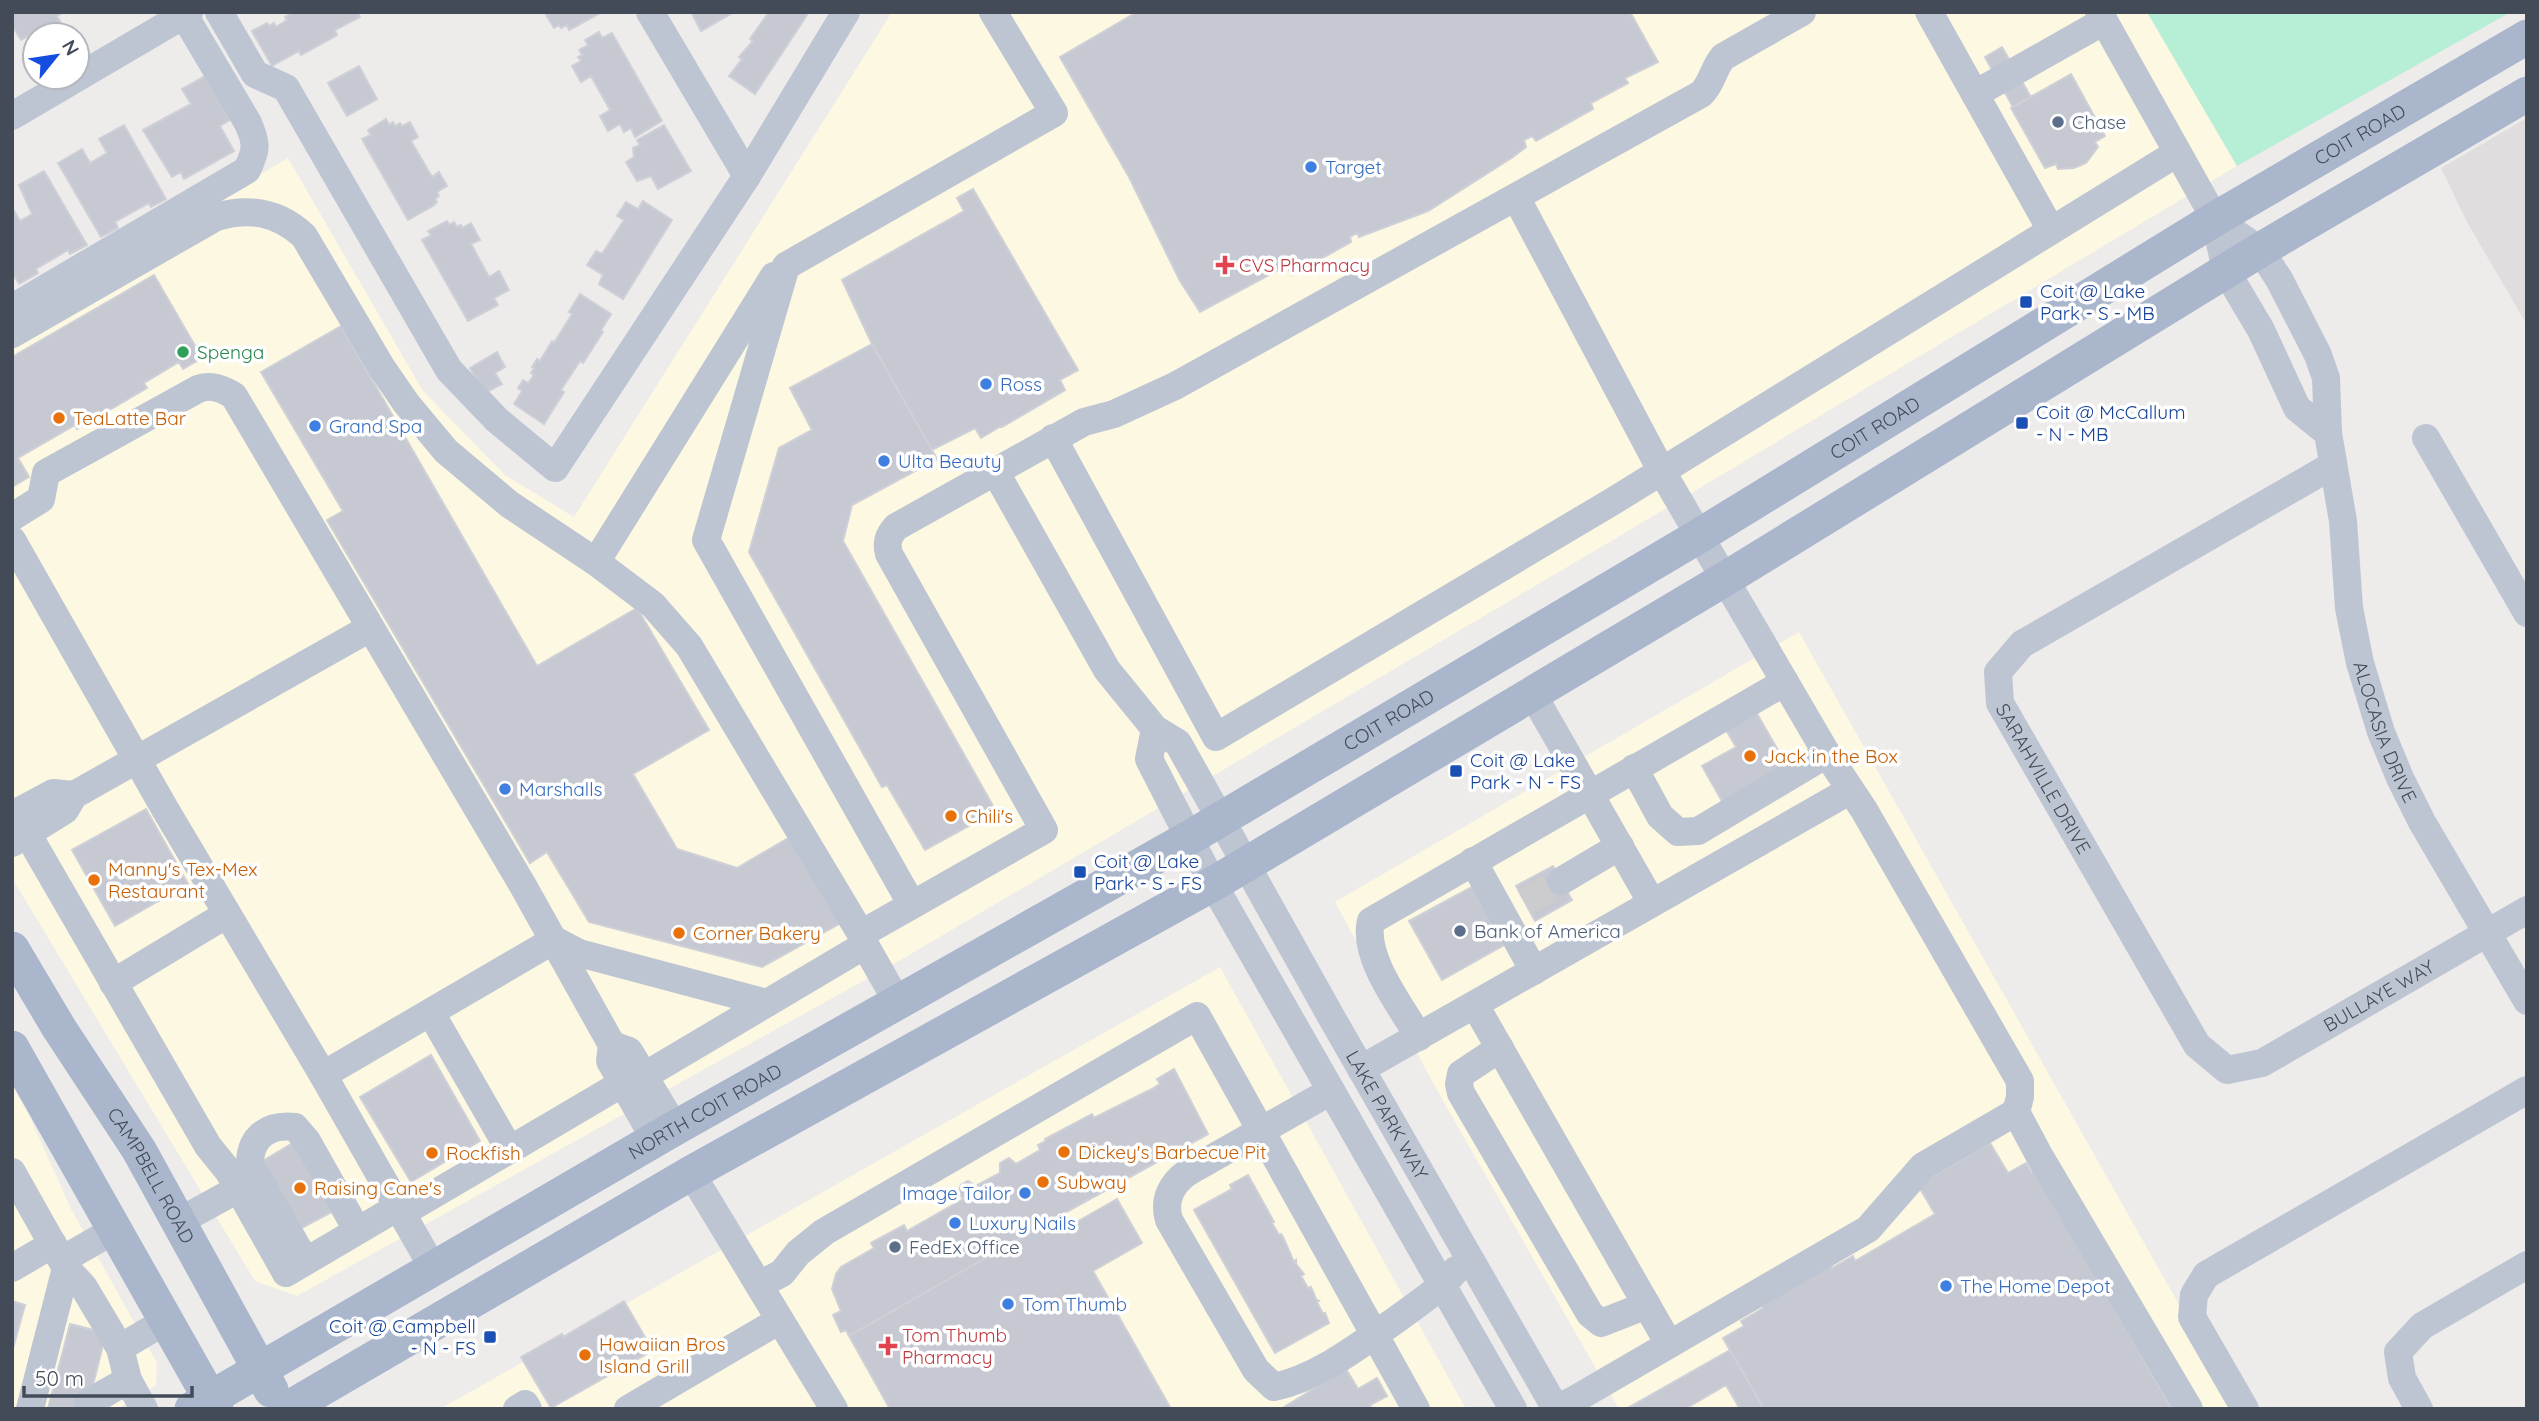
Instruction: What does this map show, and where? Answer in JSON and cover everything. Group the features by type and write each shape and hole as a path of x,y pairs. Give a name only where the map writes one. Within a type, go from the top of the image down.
{"main road":[{"name":"COIT ROAD","path":"1220,819 1699,536 2215,219 2527,37"},
{"path":"287,1409 691,1173 1213,884 1725,579 2260,250 2527,94"},
{"name":"NORTH COIT ROAD","path":"206,1405 260,1369 433,1268 1220,819"},
{"name":"CAMPBELL ROAD","path":"12,949 59,1028 139,1150 281,1409"},
{"path":"12,1048 167,1320 206,1405"},
{"path":"665,1135 691,1173"}],"street":[{"path":"219,12 255,74 286,88 449,370 497,420 555,468 747,176 846,12"},
{"path":"650,12 747,176"},
{"path":"596,562 771,279 786,266 1054,113 993,12"},
{"path":"370,628 74,795 65,810 17,831 113,984 208,1146 229,1172 286,1273 357,1230 400,1210 768,1003 912,905 1044,830 889,554 886,545 896,527 1084,422 1114,414 1151,398 1701,94 1723,57 1801,12"},
{"path":"1929,12 2051,230"},
{"path":"12,116 187,14 248,122 255,141 255,153 247,170 12,308"},
{"path":"1975,94 2101,17 2215,219 2226,271 2261,330 2297,408 2328,433"},
{"path":"1053,438 1216,737 1501,570 2177,153"},
{"path":"1516,197 1661,470 1849,791 1864,810 2020,1081 2016,1112 2189,1409"},
{"path":"12,334 216,217 249,211 280,218 304,236 382,368 425,428 446,450 509,504 596,562 653,605 689,646 898,1003"},
{"name":"ALOCASIA DRIVE","path":"2215,219 2260,250 2279,279 2318,355 2326,378 2328,433 2343,521 2349,608 2360,663 2381,732 2400,778 2423,822 2527,1001"},
{"path":"786,266 706,540 912,905"},
{"path":"12,517 41,499 46,473 204,387 226,391 234,397 554,940 612,1045 629,1051 633,1079 665,1135"},
{"path":"2426,438 2527,613"},
{"name":"SARAHVILLE DRIVE","path":"2227,1070 2197,1045 2000,703 1998,672 2022,644 2333,465"},
{"name":"LAKE PARK WAY","path":"995,471 1096,653 1118,685 1155,729 1178,743 1555,1408"},
{"path":"12,540 433,1268"},
{"path":"1419,1037 1375,962 1368,933 1371,920 1785,682"},
{"path":"1532,693 1652,903"},
{"name":"LAKE PARK WAY","path":"1155,729 1149,759 1213,884 1444,1284 1513,1409"},
{"path":"1634,768 1660,816 1678,832 1698,831 1827,754"},
{"path":"1362,1069 1849,791"},
{"path":"1561,881 1620,846"},
{"path":"1473,861 1514,909 1534,971"},
{"name":"BULLAYE WAY","path":"2227,1070 2262,1063 2527,910"},
{"path":"113,984 228,914"},
{"path":"554,940 579,953 768,1003"},
{"path":"323,1075 554,940"},
{"path":"1475,1005 1670,1344"},
{"path":"431,1013 509,1149"},
{"path":"759,1285 782,1273 798,1253 824,1232 1197,1016 1416,1409"},
{"path":"1500,1048 1461,1074 1461,1093 1590,1314 1601,1322 1647,1305"},
{"path":"2245,1409 2192,1317 2194,1295 2206,1275 2527,1090"},
{"path":"1331,1091 1178,1179 1165,1207 1169,1220 1256,1370 1274,1387 1293,1383 1375,1335 1426,1300 1469,1255"},
{"path":"1555,1408 1868,1229 1923,1166 2016,1112"},
{"path":"305,1262 250,1164 250,1149 258,1138 279,1125 295,1127 307,1141 357,1230"},
{"path":"12,1172 60,1257 83,1286 120,1348 128,1380 144,1409"},
{"path":"691,1173 834,1409"},
{"path":"178,1222 239,1189"},
{"path":"12,1268 60,1257 116,1229"},
{"path":"30,1409 60,1257"},
{"path":"2419,1409 2402,1378 2398,1352 2422,1326 2527,1265"},
{"path":"120,1348 167,1320"},
{"path":"628,1409 780,1320"},
{"path":"88,1403 128,1380"},
{"path":"517,1409 525,1404 528,1409"}],"shaded area":[{"path":"892,12 2147,12 2237,166 1613,540 899,961 297,1296 255,1281 12,878 12,319 288,158 423,391 505,475 574,517"},
{"path":"2527,118 2527,325 2467,222 2441,168"},
{"path":"1799,632 2238,1409 1619,1409 1442,1099 1335,902"},
{"path":"1220,967 1466,1409 440,1409"},
{"path":"12,1086 28,1113 71,1209 157,1363 156,1385 117,1409 12,1409"}],"green space":[{"path":"2147,12 2511,12 2237,166"}],"building":[{"path":"12,12 63,12 57,16 60,21 21,21 21,40 12,25"},
{"path":"293,12 358,12 360,17 335,30 337,35 301,55 299,51 272,66 252,31 267,23 269,26 274,23 276,27"},
{"path":"602,12 569,30 567,25 554,28 545,13"},
{"path":"691,12 734,12 701,31"},
{"path":"769,12 809,12 755,94 729,76"},
{"name":"Target","path":"1137,12 1630,12 1658,62 1625,78 1628,83 1591,103 1593,109 1536,141 1532,136 1524,140 1526,147 1513,157 1428,211 1359,237 1357,233 1350,237 1351,242 1292,275 1286,266 1200,312 1180,281 1129,177 1060,57"},
{"path":"599,32 602,38 612,33 662,121 635,137 631,128 624,132 620,124 608,131 600,116 610,110 591,76 581,82 572,66 581,61 578,57 582,55 579,50 588,45 585,40"},
{"path":"2002,47 2031,97 2013,107 1985,57"},
{"path":"359,66 377,99 347,116 328,83"},
{"name":"Chase","path":"2071,74 2105,136 2095,142 2098,147 2086,163 2074,168 2058,169 2056,164 2045,168 2011,108"},
{"path":"205,76 230,120 220,126 234,151 184,179 181,172 172,177 143,130 191,104 182,89"},
{"path":"386,119 389,125 393,122 395,126 410,122 418,137 411,141 432,177 439,172 447,186 437,192 439,196 433,206 408,220 362,139 371,135 368,130"},
{"path":"124,125 166,199 151,207 149,203 115,222 118,228 101,237 58,163 82,149 90,163 107,153 99,139"},
{"path":"664,125 691,171 658,189 651,176 637,181 626,162 634,157 633,148 640,145 637,140"},
{"path":"44,171 87,245 70,254 68,250 36,269 38,273 19,284 12,272 12,207 20,221 32,214 19,185"},
{"path":"973,189 1078,370 1060,380 1065,390 1002,427 981,438 975,428 932,450 872,344 842,280 964,211 957,198"},
{"path":"643,201 672,220 623,299 599,284 603,275 587,265 596,251 602,254 624,220 617,216 626,202 638,209"},
{"path":"447,221 449,225 454,222 457,227 461,225 462,228 471,223 480,240 471,244 489,277 499,271 509,290 494,298 498,305 468,321 422,240 431,235 428,231"},
{"path":"154,275 202,358 183,369 179,362 144,383 147,388 77,429 75,425 18,458 29,477 12,487 12,357"},
{"path":"580,294 611,314 583,363 580,361 561,390 564,392 544,424 514,404 522,391 518,388 523,380 528,383 534,375 531,373 534,368 532,367 537,359 540,361 552,341 554,343 572,314 569,312"},
{"path":"341,326 537,666 637,608 709,730 633,774 677,849 737,868 790,837 841,923 762,967 589,922 547,852 530,863 327,520 343,511 261,372"},
{"path":"872,344 937,459 852,505 843,541 996,811 925,850 887,785 882,787 749,552 779,448 812,430 790,388"},
{"path":"497,352 505,367 495,373 502,384 485,393 470,368"},
{"name":"Jack in the Box","path":"1756,712 1787,766 1727,810 1702,766 1736,747 1726,730"},
{"path":"146,809 188,884 115,926 72,850"},
{"path":"1553,866 1572,900 1535,921 1516,886"},
{"name":"Bank of America","path":"1479,883 1511,941 1442,980 1409,921"},
{"path":"431,1055 480,1141 411,1182 360,1097"},
{"path":"1174,1069 1208,1134 849,1336 846,1330 841,1332 833,1315 841,1311 832,1289 836,1274 841,1267 874,1248 871,1243 904,1225 907,1231 963,1199 958,1192 961,1185 968,1181 976,1186 1000,1173 1000,1163 1009,1158 1016,1164 1040,1150 1038,1145 1046,1141 1045,1139 1092,1114 1094,1118 1150,1090 1160,1084 1157,1079"},
{"name":"Raising Cane's","path":"298,1140 337,1209 300,1229 261,1162"},
{"name":"The Home Depot","path":"1990,1143 2008,1173 2026,1163 2032,1173 2035,1171 2172,1409 1764,1409 1723,1338 1744,1326 1741,1321 1763,1308 1760,1304 1830,1264 1832,1268 1853,1256 1855,1261 1935,1214 1918,1185"},
{"path":"1248,1175 1329,1323 1275,1353 1194,1210 1232,1189 1230,1185"},
{"name":"Tom Thumb","path":"1117,1199 1142,1243 1093,1271 1171,1409 890,1409 849,1336 1059,1216 1066,1228"},
{"path":"12,1301 25,1305 12,1352"},
{"name":"Hawaiian Bros Island Grill","path":"624,1301 650,1346 648,1353 551,1408 521,1357 562,1334 563,1337"},
{"path":"70,1324 106,1333 87,1409 48,1408"},
{"path":"1730,1350 1764,1409 1740,1409 1726,1385 1685,1409 1626,1409"},
{"path":"1346,1369 1358,1389 1377,1378 1387,1396 1370,1405 1372,1409 1281,1409"}],"tunnel":[{"path":"1525,902 1561,881"}],"place":[{"name":"Chase","path":"2058,122"},
{"name":"Target","path":"1311,167"},
{"name":"CVS Pharmacy","path":"1225,265"},
{"name":"Coit @ Lake Park - S - MB","path":"2026,302"},
{"name":"Spenga","path":"183,352"},
{"name":"Ross","path":"986,384"},
{"name":"TeaLatte Bar","path":"59,418"},
{"name":"Coit @ McCallum - N - MB","path":"2022,423"},
{"name":"Grand Spa","path":"315,426"},
{"name":"Ulta Beauty","path":"884,461"},
{"name":"Jack in the Box","path":"1750,756"},
{"name":"Coit @ Lake Park - N - FS","path":"1456,771"},
{"name":"Marshalls","path":"505,789"},
{"name":"Chili's","path":"951,816"},
{"name":"Coit @ Lake Park - S - FS","path":"1080,872"},
{"name":"Manny's Tex-Mex Restaurant","path":"94,880"},
{"name":"Bank of America","path":"1460,931"},
{"name":"Corner Bakery","path":"679,933"},
{"name":"Dickey's Barbecue Pit","path":"1064,1152"},
{"name":"Rockfish","path":"432,1153"},
{"name":"Subway","path":"1043,1182"},
{"name":"Raising Cane's","path":"300,1188"},
{"name":"Image Tailor","path":"1025,1193"},
{"name":"Luxury Nails","path":"955,1223"},
{"name":"FedEx Office","path":"895,1247"},
{"name":"The Home Depot","path":"1946,1286"},
{"name":"Tom Thumb","path":"1008,1304"},
{"name":"Coit @ Campbell - N - FS","path":"490,1337"},
{"name":"Tom Thumb Pharmacy","path":"888,1346"},
{"name":"Hawaiian Bros Island Grill","path":"585,1355"}]}
